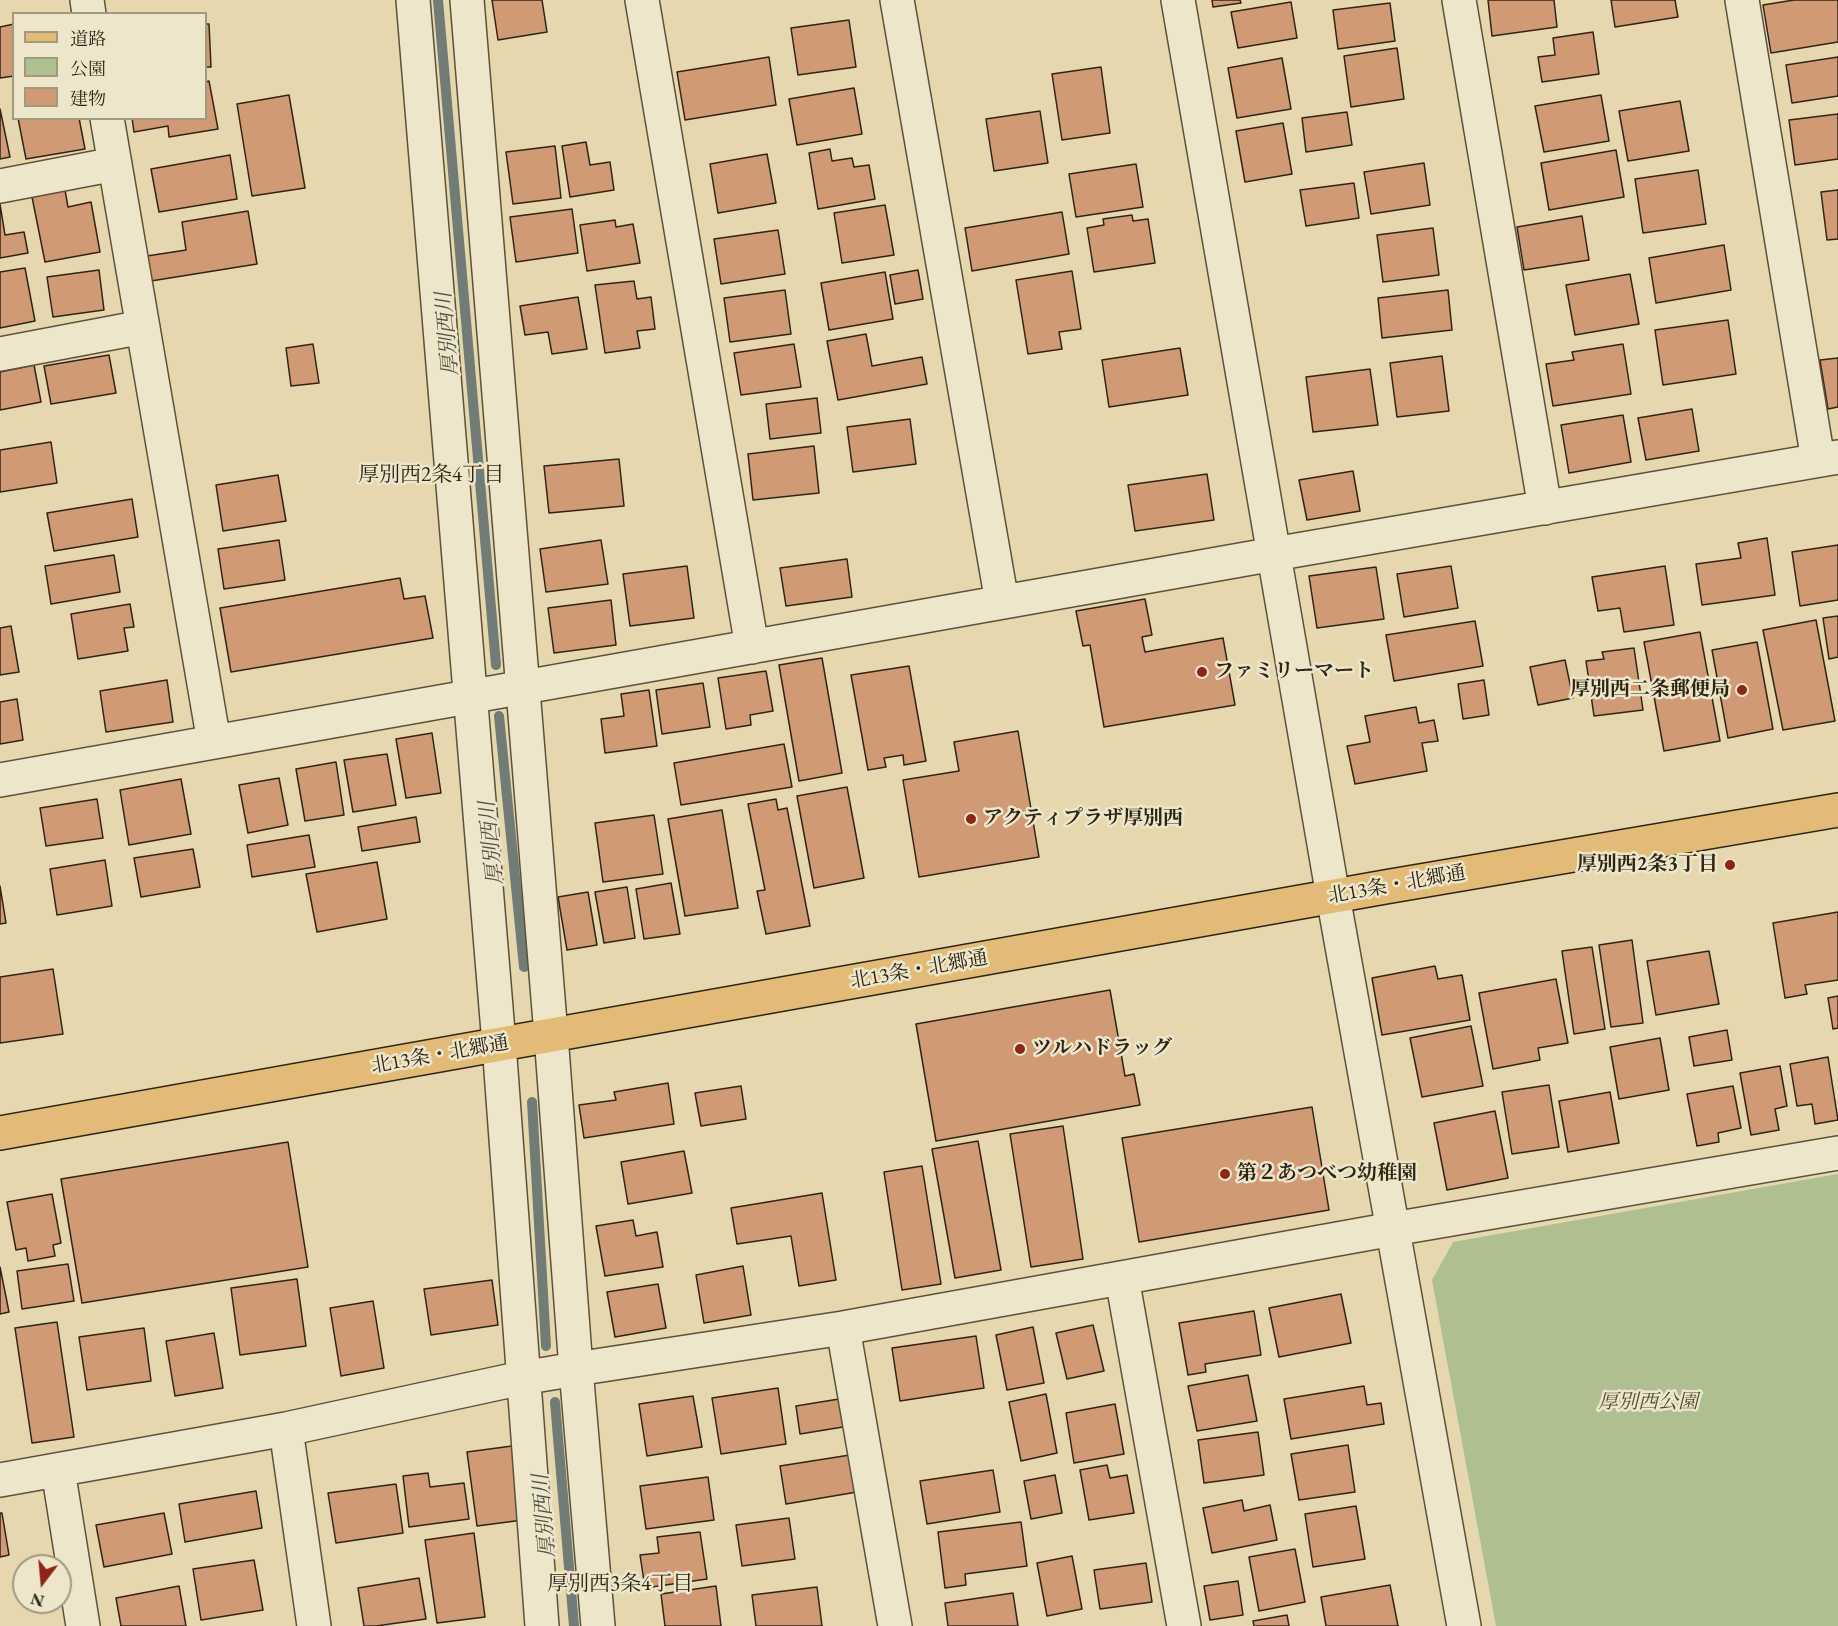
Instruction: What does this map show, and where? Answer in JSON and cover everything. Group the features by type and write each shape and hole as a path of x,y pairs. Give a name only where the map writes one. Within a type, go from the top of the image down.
{"main road":[{"name":"北13条・北郷通","path":"0,1133 1333,896 1838,810"}],"street":[{"path":"413,0 499,1044 542,1626"},
{"path":"467,0 598,1626"},
{"path":"642,0 752,647"},
{"path":"897,0 1002,602"},
{"path":"1178,0 1333,896 1464,1626"},
{"path":"1459,0 1545,508"},
{"path":"0,780 1274,554 1828,459 1742,0"},
{"path":"107,120 214,742"},
{"path":"0,186 115,164"},
{"path":"0,354 143,327"},
{"path":"0,1480 286,1429 522,1378 843,1328 1393,1229 1838,1153"},
{"path":"1122,1278 1184,1626"},
{"path":"843,1328 896,1626"},
{"path":"286,1429 314,1626"},
{"path":"58,1470 83,1626"}],"green space":[{"name":"厚別西公園","path":"1838,1174 1838,1626 1496,1626 1432,1280 1453,1242"}],"building":[{"path":"492,0 542,0 547,32 498,40"},
{"path":"1212,0 1240,0 1241,3 1213,7"},
{"path":"1488,0 1554,0 1557,27 1492,36"},
{"path":"1611,0 1675,0 1678,17 1615,27"},
{"path":"1794,0 1838,0 1838,42 1771,53 1763,5"},
{"path":"1291,2 1297,38 1238,48 1231,12"},
{"path":"1390,3 1395,41 1338,49 1333,10"},
{"path":"849,20 856,67 798,75 791,28"},
{"path":"12,24 12,76 0,78 0,27"},
{"path":"207,24 209,24 211,67 207,67"},
{"path":"1593,32 1599,74 1542,82 1538,57 1555,55 1553,38"},
{"path":"1397,48 1404,99 1351,107 1344,56"},
{"path":"769,57 776,105 685,120 677,72"},
{"path":"1838,57 1838,96 1792,103 1786,65"},
{"path":"1282,58 1291,109 1237,118 1228,68"},
{"path":"1101,67 1110,133 1062,140 1052,74"},
{"path":"209,81 218,129 169,137 168,126 134,132 132,120 207,120 207,82"},
{"path":"854,88 862,134 797,145 789,99"},
{"path":"289,95 305,188 252,196 237,104"},
{"path":"1601,95 1609,141 1544,152 1535,106"},
{"path":"1680,101 1689,151 1628,161 1619,111"},
{"path":"0,109 10,157 0,159"},
{"path":"1040,111 1048,163 994,171 986,119"},
{"path":"1347,112 1352,145 1306,152 1302,118"},
{"path":"1838,114 1838,159 1795,165 1789,120"},
{"path":"18,120 79,120 85,149 26,159"},
{"path":"1283,123 1292,174 1245,182 1236,131"},
{"path":"586,142 590,165 610,162 614,190 570,197 562,146"},
{"path":"555,146 561,198 513,204 506,152"},
{"path":"830,149 832,161 852,158 854,167 869,165 875,199 818,209 809,153"},
{"path":"1616,150 1624,197 1549,210 1541,163"},
{"path":"767,154 776,203 718,213 710,164"},
{"path":"230,155 237,199 159,212 151,169"},
{"path":"1424,163 1430,205 1371,214 1364,172"},
{"path":"1136,164 1143,207 1076,217 1069,174"},
{"path":"1698,170 1706,224 1643,233 1635,179"},
{"path":"1354,183 1359,218 1306,226 1300,190"},
{"path":"65,190 68,207 91,202 100,252 45,262 32,197"},
{"path":"1838,190 1838,239 1827,240 1821,192"},
{"path":"0,204 5,235 24,232 28,253 0,258"},
{"path":"885,205 894,255 842,263 834,213"},
{"path":"572,209 578,253 516,262 510,217"},
{"path":"248,211 257,264 151,281 147,256 186,250 182,222"},
{"path":"1062,212 1069,254 972,271 965,228"},
{"path":"1132,215 1133,221 1148,219 1155,263 1094,272 1087,228 1104,225 1103,219"},
{"path":"1582,216 1589,260 1524,270 1517,227"},
{"path":"615,220 616,227 633,224 640,263 587,271 580,225"},
{"path":"1433,228 1439,275 1383,282 1377,235"},
{"path":"778,230 785,274 721,284 714,239"},
{"path":"1724,245 1731,290 1656,303 1649,258"},
{"path":"25,268 35,321 0,328 0,272"},
{"path":"99,270 104,310 53,317 47,277"},
{"path":"918,270 923,299 895,304 890,275"},
{"path":"1072,271 1081,329 1059,332 1062,349 1028,354 1016,280"},
{"path":"885,272 893,319 829,330 821,283"},
{"path":"1630,274 1639,324 1575,335 1566,285"},
{"path":"634,281 637,299 651,297 655,329 637,331 640,348 605,353 595,285"},
{"path":"785,290 791,334 730,342 724,298"},
{"path":"1448,290 1452,330 1382,338 1378,298"},
{"path":"578,297 587,349 552,354 548,332 525,335 520,306"},
{"path":"1728,320 1736,374 1663,385 1655,330"},
{"path":"866,334 872,366 922,357 927,384 838,400 827,341"},
{"path":"313,344 319,383 291,386 286,348"},
{"path":"794,344 801,387 741,395 734,353"},
{"path":"1623,344 1631,394 1553,406 1546,364 1574,360 1572,352"},
{"path":"1180,348 1188,395 1109,407 1102,360"},
{"path":"109,355 116,393 51,404 44,366"},
{"path":"1442,356 1449,411 1397,417 1390,363"},
{"path":"1838,358 1838,407 1828,409 1820,360"},
{"path":"34,365 41,402 0,410 0,372"},
{"path":"1370,369 1378,425 1313,432 1306,377"},
{"path":"817,398 821,433 770,439 766,404"},
{"path":"1692,409 1699,451 1646,460 1638,418"},
{"path":"1623,415 1631,462 1569,473 1561,425"},
{"path":"910,419 916,464 853,472 847,427"},
{"path":"51,442 57,483 0,492 0,450"},
{"path":"814,446 819,493 753,500 748,454"},
{"path":"619,459 624,506 549,513 544,466"},
{"path":"1353,471 1360,511 1307,520 1299,480"},
{"path":"1207,474 1214,520 1135,531 1128,485"},
{"path":"278,475 286,521 223,531 216,485"},
{"path":"132,499 138,537 54,551 47,513"},
{"path":"1767,538 1775,595 1702,605 1696,564 1741,558 1738,543"},
{"path":"279,540 285,580 224,589 218,549"},
{"path":"601,540 608,584 546,592 540,549"},
{"path":"1838,545 1838,600 1800,606 1792,552"},
{"path":"114,555 120,592 51,604 45,566"},
{"path":"847,559 852,597 786,606 780,568"},
{"path":"687,566 694,618 630,626 623,574"},
{"path":"1451,566 1458,608 1404,617 1397,574"},
{"path":"1665,566 1674,625 1624,632 1620,608 1598,611 1592,577"},
{"path":"1376,567 1384,619 1317,628 1309,576"},
{"path":"400,578 404,599 425,596 433,638 231,672 220,608"},
{"path":"1145,599 1152,635 1142,637 1145,652 1223,638 1235,705 1104,727 1090,645 1083,646 1076,611"},
{"path":"611,600 616,645 554,653 548,608"},
{"path":"130,604 134,627 124,628 128,651 78,659 71,614"},
{"path":"1838,616 1838,657 1829,659 1823,618"},
{"path":"1816,620 1835,721 1783,730 1763,630"},
{"path":"1475,621 1483,666 1394,681 1386,635"},
{"path":"11,626 19,672 0,675 0,628"},
{"path":"1700,632 1720,741 1664,751 1644,642"},
{"name":"厚別西二条郵便局","path":"1757,642 1773,729 1728,738 1712,650"},
{"path":"1634,648 1643,710 1594,716 1586,661 1604,659 1602,652"},
{"path":"822,658 842,773 799,781 779,665"},
{"path":"1565,660 1573,698 1538,705 1530,667"},
{"path":"909,666 926,761 904,765 903,755 884,758 886,767 868,770 851,675"},
{"path":"766,671 773,711 750,715 751,725 726,729 718,678"},
{"path":"167,680 173,722 106,732 100,691"},
{"path":"1484,680 1489,715 1463,719 1458,684"},
{"path":"703,683 710,727 662,734 656,690"},
{"path":"649,690 657,746 605,753 601,719 624,716 621,694"},
{"path":"17,699 23,740 0,744 0,702"},
{"path":"1416,707 1419,723 1434,720 1438,741 1422,743 1427,771 1355,784 1347,746 1370,742 1365,716"},
{"name":"アクティプラザ厚別西","path":"1018,731 1039,857 919,877 903,780 959,771 954,742"},
{"path":"432,733 441,793 406,798 396,739"},
{"path":"784,744 792,787 681,805 674,763"},
{"path":"387,754 396,805 353,812 344,760"},
{"path":"336,762 344,815 305,821 296,769"},
{"path":"279,778 288,825 248,833 239,785"},
{"path":"181,779 191,834 129,845 120,790"},
{"path":"847,787 864,878 814,888 797,796"},
{"path":"97,799 103,838 46,846 40,808"},
{"path":"776,799 778,810 787,808 810,926 766,934 757,891 765,890 748,804"},
{"path":"722,810 738,908 685,916 668,819"},
{"path":"654,815 663,874 603,882 595,823"},
{"path":"416,817 420,842 362,851 358,827"},
{"path":"309,835 315,867 252,877 247,845"},
{"path":"193,849 200,887 141,897 134,858"},
{"path":"105,860 112,906 57,915 50,869"},
{"path":"377,862 387,919 317,932 306,874"},
{"path":"671,883 680,934 644,939 636,889"},
{"path":"0,886 6,923 0,924"},
{"path":"627,887 635,938 604,943 595,892"},
{"path":"588,892 597,945 567,950 558,897"},
{"path":"1838,912 1838,980 1805,985 1807,994 1785,998 1773,923"},
{"path":"1632,940 1643,1023 1611,1027 1599,945"},
{"path":"1592,947 1605,1029 1574,1034 1562,951"},
{"path":"1709,951 1719,1004 1656,1015 1647,961"},
{"path":"1435,966 1438,979 1462,975 1470,1020 1382,1035 1372,978"},
{"path":"53,969 63,1034 0,1043 0,977"},
{"path":"1556,979 1568,1043 1538,1048 1540,1060 1493,1069 1479,993"},
{"name":"ツルハドラッグ","path":"1110,990 1125,1076 1134,1074 1140,1105 936,1141 916,1024"},
{"path":"1838,996 1838,1028 1833,1029 1828,998"},
{"path":"1471,1026 1483,1086 1422,1097 1410,1038"},
{"path":"1727,1030 1732,1060 1694,1066 1689,1037"},
{"path":"1660,1038 1669,1090 1619,1099 1610,1047"},
{"path":"1828,1057 1838,1120 1815,1124 1812,1104 1797,1106 1790,1064"},
{"path":"1780,1066 1787,1106 1775,1109 1779,1130 1751,1135 1740,1073"},
{"path":"668,1083 674,1124 584,1138 579,1105 616,1100 614,1092"},
{"path":"1549,1085 1559,1147 1512,1154 1502,1092"},
{"path":"741,1086 746,1119 701,1126 695,1093"},
{"path":"1733,1086 1741,1128 1718,1133 1719,1142 1697,1146 1687,1094"},
{"path":"1610,1092 1619,1143 1568,1152 1559,1101"},
{"name":"第２あつべつ幼稚園","path":"1312,1107 1329,1210 1139,1242 1122,1138"},
{"path":"1495,1111 1508,1178 1447,1190 1434,1123"},
{"path":"1063,1126 1083,1259 1031,1267 1010,1134"},
{"path":"978,1141 1001,1270 955,1278 932,1149"},
{"path":"288,1142 308,1267 82,1303 61,1179"},
{"path":"684,1151 692,1193 628,1204 621,1162"},
{"path":"922,1166 941,1284 902,1290 884,1172"},
{"path":"822,1193 836,1280 799,1286 791,1236 737,1244 731,1208"},
{"path":"52,1194 61,1243 53,1245 55,1256 28,1261 26,1248 16,1250 7,1202"},
{"path":"633,1220 636,1236 657,1232 663,1267 605,1276 596,1226"},
{"path":"68,1264 74,1301 22,1309 17,1271"},
{"path":"743,1266 751,1315 704,1323 696,1275"},
{"path":"0,1267 9,1312 0,1314"},
{"path":"297,1279 306,1346 240,1355 231,1288"},
{"path":"492,1280 498,1325 431,1335 424,1289"},
{"path":"658,1284 666,1328 615,1337 607,1292"},
{"path":"1341,1294 1351,1343 1279,1357 1269,1308"},
{"path":"373,1301 384,1368 341,1376 330,1308"},
{"path":"1254,1311 1261,1355 1205,1364 1206,1372 1188,1375 1179,1323"},
{"path":"57,1322 74,1437 32,1443 15,1328"},
{"path":"1093,1325 1104,1371 1067,1379 1056,1333"},
{"path":"1033,1327 1044,1383 1007,1390 996,1335"},
{"path":"144,1328 151,1381 87,1390 79,1337"},
{"path":"214,1333 223,1388 175,1396 166,1341"},
{"path":"976,1336 984,1388 900,1401 892,1348"},
{"path":"1248,1375 1257,1421 1197,1431 1188,1386"},
{"path":"1364,1386 1367,1405 1381,1403 1384,1424 1291,1439 1284,1399"},
{"path":"778,1388 786,1444 721,1454 712,1398"},
{"path":"1046,1394 1057,1453 1021,1461 1009,1402"},
{"path":"693,1396 702,1447 647,1456 639,1404"},
{"path":"839,1399 843,1427 800,1434 796,1406"},
{"path":"1115,1404 1124,1454 1074,1463 1066,1413"},
{"path":"1258,1432 1264,1475 1204,1483 1198,1440"},
{"path":"1348,1445 1355,1492 1299,1500 1291,1454"},
{"path":"512,1446 523,1520 477,1526 467,1452"},
{"path":"850,1455 857,1492 786,1504 780,1466"},
{"path":"1107,1465 1110,1478 1127,1475 1134,1513 1089,1520 1080,1470"},
{"path":"993,1470 1000,1512 927,1524 920,1481"},
{"path":"428,1473 430,1487 464,1483 469,1519 409,1527 403,1476"},
{"path":"1055,1475 1062,1513 1031,1519 1024,1481"},
{"path":"708,1477 714,1520 646,1529 640,1486"},
{"path":"396,1484 403,1533 336,1543 328,1493"},
{"path":"256,1491 262,1528 185,1542 179,1504"},
{"path":"1242,1500 1244,1511 1270,1505 1277,1540 1212,1553 1203,1508"},
{"path":"1356,1506 1365,1559 1313,1567 1305,1514"},
{"path":"0,1513 2,1513 9,1555 0,1557"},
{"path":"164,1513 172,1554 104,1567 96,1525"},
{"path":"789,1518 795,1559 742,1566 736,1525"},
{"path":"1021,1522 1027,1566 965,1574 966,1585 945,1588 938,1532"},
{"path":"700,1532 707,1579 645,1588 640,1555 659,1553 657,1537"},
{"path":"474,1533 485,1617 437,1623 425,1540"},
{"path":"1295,1549 1305,1602 1259,1611 1249,1557"},
{"path":"1072,1556 1082,1609 1047,1616 1037,1563"},
{"path":"254,1560 263,1610 201,1620 193,1569"},
{"path":"1146,1563 1152,1602 1100,1609 1094,1570"},
{"path":"419,1578 426,1619 364,1626 358,1588"},
{"path":"1238,1581 1243,1615 1210,1620 1204,1586"},
{"path":"1390,1585 1398,1626 1326,1626 1321,1597"},
{"path":"179,1586 186,1626 121,1626 116,1598"},
{"path":"716,1586 721,1626 665,1626 661,1594"},
{"path":"817,1587 822,1626 756,1626 752,1595"},
{"path":"1013,1593 1018,1626 948,1626 945,1603"},
{"path":"1287,1615 1289,1626 1254,1626 1253,1621"}],"waterway":[{"name":"厚別西川","path":"438,0 496,665"},
{"name":"厚別西川","path":"499,716 524,967"},
{"name":"厚別西川","path":"532,1102 546,1346"},
{"name":"厚別西川","path":"555,1402 574,1626"}],"place":[{"name":"ファミリーマート","path":"1202,672"},
{"name":"厚別西二条郵便局","path":"1742,690"},
{"name":"アクティプラザ厚別西","path":"971,819"},
{"name":"厚別西2条3丁目","path":"1730,865"},
{"name":"ツルハドラッグ","path":"1020,1049"},
{"name":"第２あつべつ幼稚園","path":"1225,1174"}],"district":[{"name":"厚別西2条4丁目","path":"431,475"},
{"name":"厚別西3条4丁目","path":"620,1584"}]}
